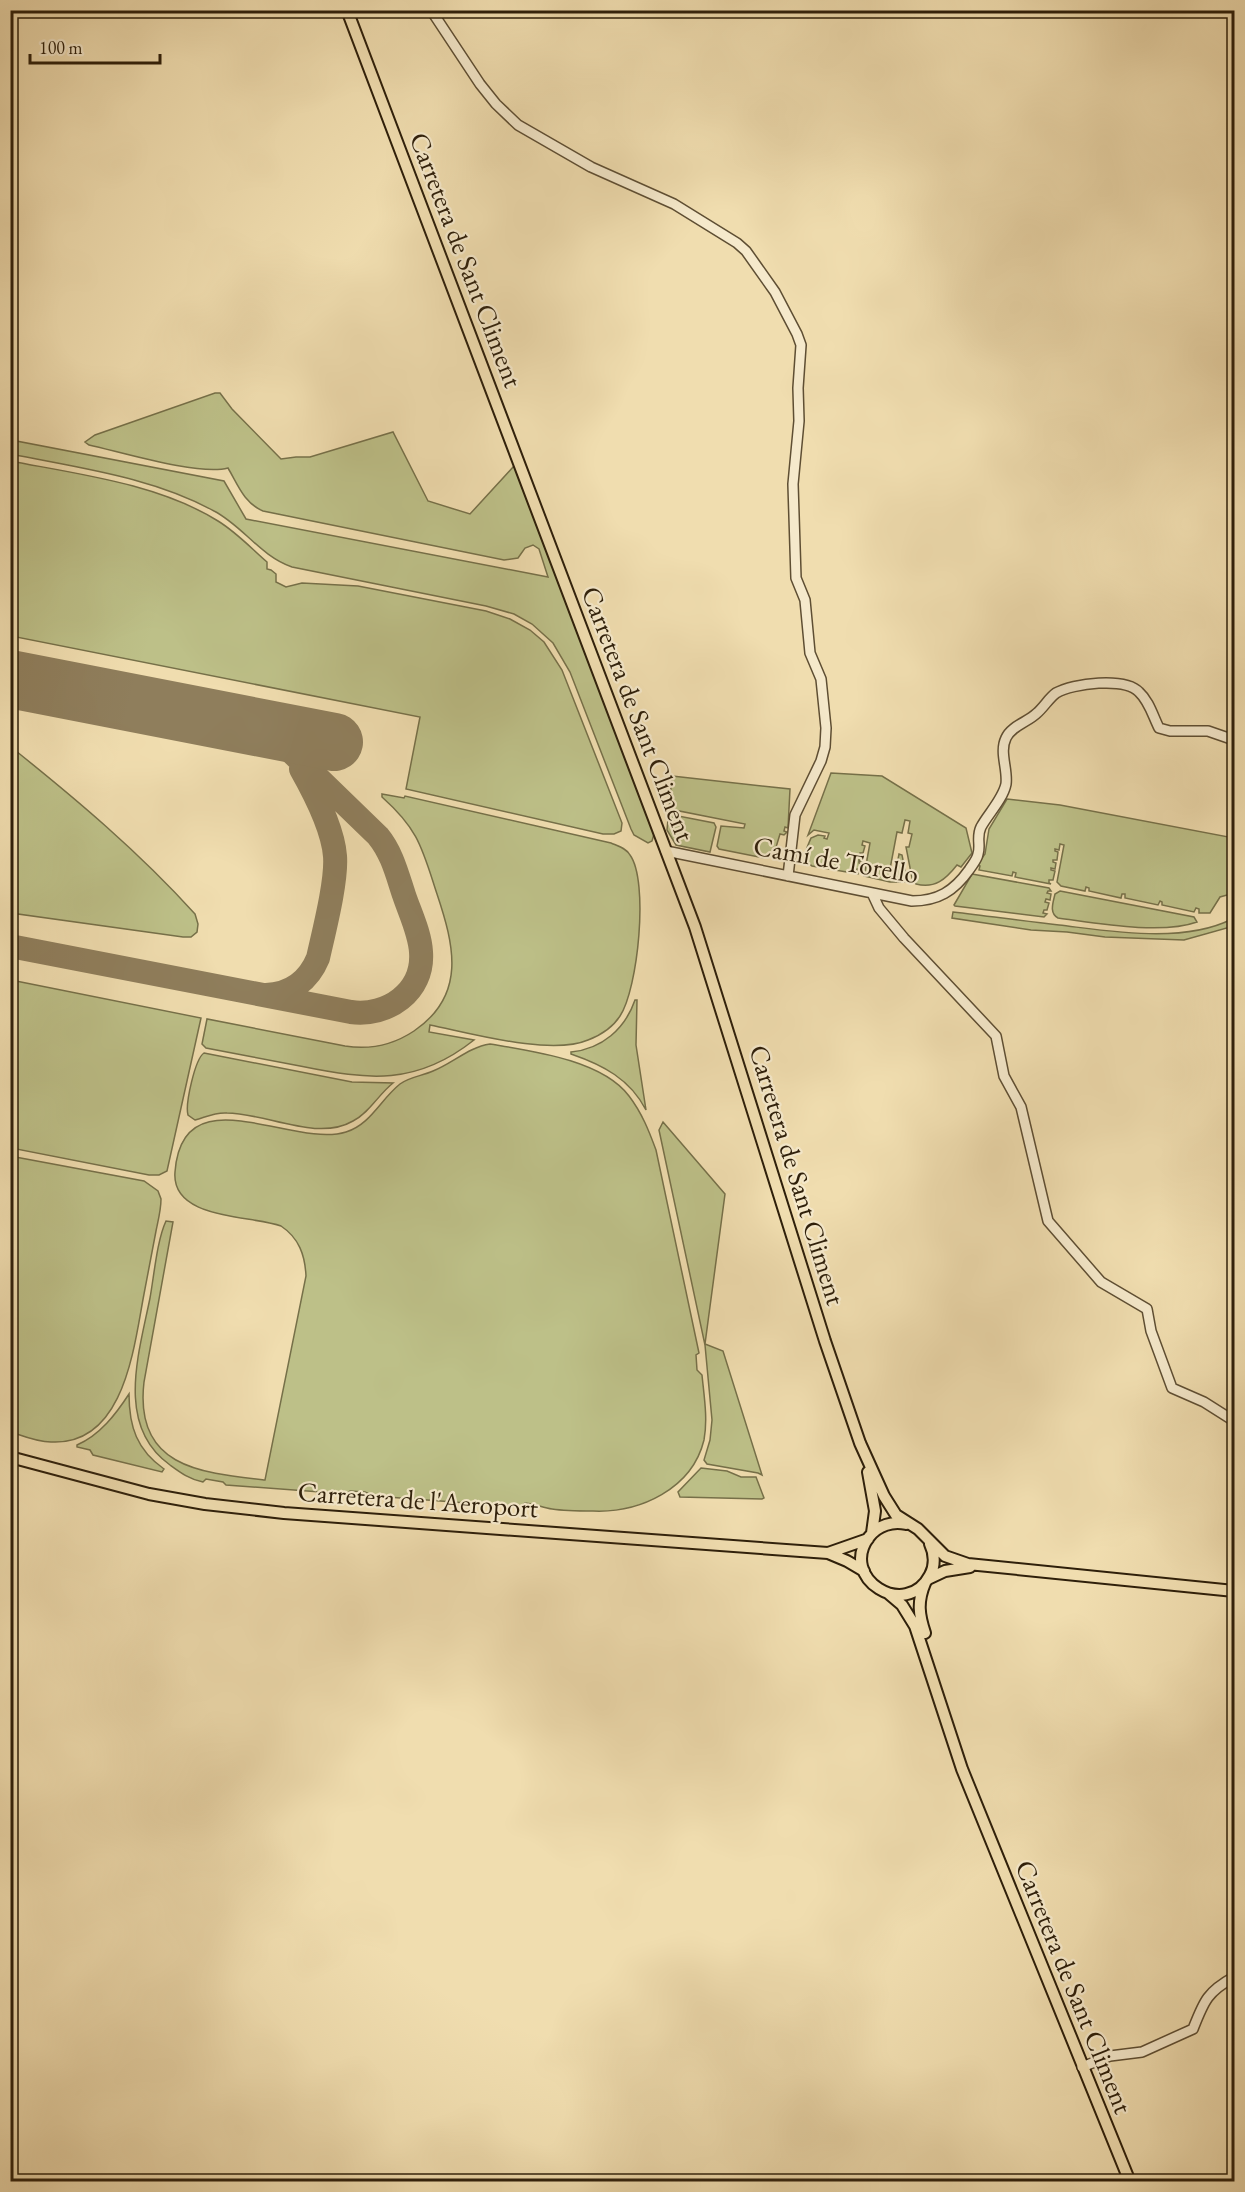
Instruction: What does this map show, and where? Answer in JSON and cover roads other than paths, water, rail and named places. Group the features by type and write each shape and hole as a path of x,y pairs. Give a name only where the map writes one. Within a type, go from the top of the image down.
{"main road":[{"name":"Carretera de Sant Climent","path":"347,10 707,962 815,1310 860,1443"},
{"path":"860,1443 891,1509 901,1519 924,1534 939,1551 952,1559 982,1567 1234,1591"},
{"path":"860,1443 874,1502 874,1522 861,1557 864,1571 872,1584 902,1605 915,1626 962,1769 973,1794"},
{"name":"Carretera de l'Aeroport","path":"10,1457 149,1494 205,1504 296,1513 828,1553 864,1571"},
{"path":"869,1536 886,1525 903,1523 911,1525"},
{"name":"Carretera de l'Aeroport","path":"828,1553 869,1536"},
{"path":"929,1541 933,1564 919,1600 918,1612 967,1767 973,1794"},
{"path":"889,1594 909,1594 945,1570 982,1567"},
{"name":"Carretera de Sant Climent","path":"973,1794 1130,2181"}],"street":[{"path":"431,10 480,84 496,104 518,125 591,167 675,204 737,243 775,292 797,334 801,356 793,484 796,578 805,600 810,653 821,679 826,728 825,747 795,815 788,876"},
{"name":"Camí de Torello","path":"666,851 918,901 944,894 957,885 978,855 979,832 1005,786 1005,739 1038,713 1059,692 1105,683 1132,686 1140,692 1148,704 1159,728 1170,731 1208,731 1234,740"},
{"path":"872,893 879,908 904,938 996,1036 1004,1076 1021,1107 1048,1221 1101,1282 1147,1309 1151,1331 1172,1388 1204,1402 1234,1421"},
{"path":"1082,2067 1110,2056 1142,2052 1193,2029 1206,1998 1220,1984 1234,1977"}]}
